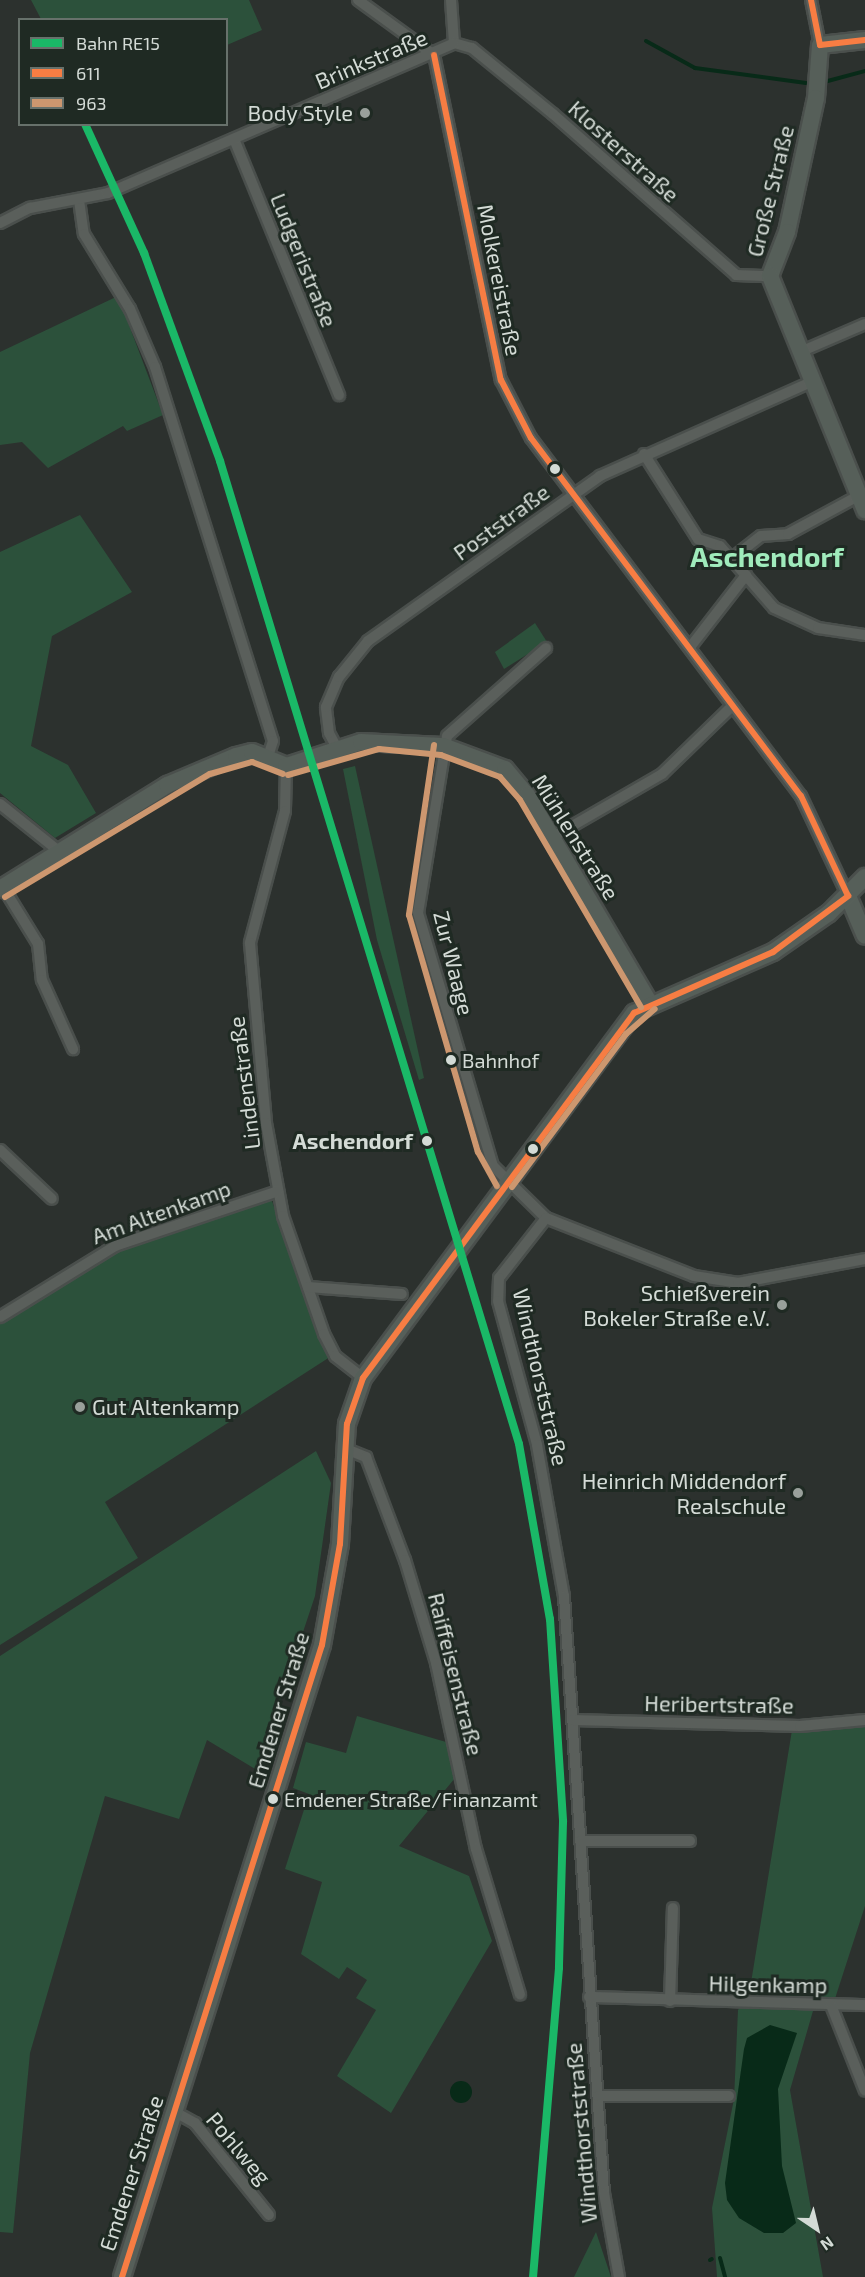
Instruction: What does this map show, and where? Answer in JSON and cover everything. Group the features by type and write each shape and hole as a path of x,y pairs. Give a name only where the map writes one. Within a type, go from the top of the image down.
{"street":[{"path":"358,0 434,55"},
{"path":"451,0 454,43"},
{"path":"811,0 820,45 865,40"},
{"name":"Brinkstraße","path":"0,223 30,208 79,200 234,140 434,55 454,43"},
{"name":"Klosterstraße","path":"454,43 471,48 553,114 736,275 770,276"},
{"name":"Große Straße","path":"820,45 816,98 787,232 770,276 861,503"},
{"name":"Molkereistraße","path":"434,55 501,380 531,438 691,646 730,708 801,796 848,896"},
{"name":"Ludgeristraße","path":"234,140 339,395"},
{"path":"79,200 84,234 130,309 155,368 273,741 268,756"},
{"path":"800,351 865,324"},
{"name":"Poststraße","path":"338,750 329,733 326,707 339,676 368,641 573,494 645,454 811,382"},
{"path":"645,454 689,528 698,539 720,546 774,608 818,628 865,635"},
{"path":"730,560 761,537 788,534 861,503"},
{"path":"691,646 746,575"},
{"path":"443,746 447,736 508,677 546,648"},
{"path":"553,837 662,774 730,708"},
{"name":"Mühlenstraße","path":"286,765 378,740 443,746 505,769 553,837 649,1002"},
{"name":"Zur Waage","path":"443,746 418,913 487,1149 505,1182"},
{"path":"73,1049 42,980 38,944 1,888 197,771 252,752 268,756 286,765"},
{"name":"Lindenstraße","path":"286,765 285,811 250,943 278,1191 308,1287 336,1356 363,1378"},
{"path":"0,804 60,852"},
{"path":"865,877 848,896 804,934 745,967 649,1002 619,1028 505,1182 546,1218 712,1280 738,1282 865,1259"},
{"path":"848,896 865,936"},
{"path":"0,1150 52,1198"},
{"name":"Emdener Straße","path":"122,2277 322,1645 340,1544 346,1449 353,1401 363,1378 505,1182"},
{"name":"Am Altenkamp","path":"0,1317 115,1246 278,1191"},
{"name":"Windthorststraße","path":"546,1218 499,1278 498,1301 555,1526 573,1720 589,1997 608,2225 619,2277"},
{"path":"308,1287 402,1294"},
{"name":"Raiffeisenstraße","path":"346,1449 366,1457 405,1560 436,1663 476,1849 520,1995"},
{"name":"Heribertstraße","path":"573,1720 800,1725 865,1720"},
{"path":"580,1841 690,1841"},
{"path":"670,2001 673,1908"},
{"name":"Hilgenkamp","path":"589,1997 865,2005"},
{"path":"831,2005 865,2091"},
{"path":"598,2096 729,2096"},
{"name":"Pohlweg","path":"175,2112 195,2123 269,2215"}],"shaded area":[{"path":"31,0 249,0 262,30 228,45 228,18 40,18"},
{"path":"118,296 163,415 127,431 123,426 48,468 22,442 0,445 0,352"},
{"path":"80,515 132,592 52,636 31,746 68,765 96,813 55,838 0,793 0,552"},
{"path":"535,623 547,642 504,669 495,652"},
{"path":"355,766 424,1078 419,1080 377,940 343,769"},
{"name":"Gut Altenkamp","path":"271,1198 315,1328 333,1355 105,1502 138,1558 0,1645 0,1323 118,1252"},
{"path":"316,1451 331,1483 315,1596 257,1770 207,1740 179,1819 105,1796 30,2053 13,2233 0,2232 0,1656"},
{"path":"357,1716 446,1742 455,1778 399,1846 469,1876 492,1941 391,2113 337,2076 376,2010 356,1998 367,1980 347,1967 339,1979 301,1954 322,1882 285,1869 309,1794 293,1788 306,1742 346,1753"},
{"path":"865,1727 865,1906 831,2011 813,2011 790,2090 823,2277 717,2277 712,2208 734,2099 738,2010 749,1995 792,1730"},
{"path":"770,2025 797,2033 778,2089 782,2166 796,2223 783,2233 764,2233 739,2218 727,2200 725,2183 747,2038"},
{"path":"461,2081 469,2084 472,2092 469,2100 461,2103 453,2100 450,2092 453,2084"},
{"path":"596,2232 611,2277 574,2277"}],"waterway":[{"path":"646,41 695,68 806,83"},
{"path":"824,82 865,71"},
{"path":"720,2258 725,2277"}],"rail line":[{"name":"RE15","path":"86,126 144,253 220,461 519,1444 550,1619 563,1822 559,1968 533,2277"}],"transit line":[{"name":"611","path":"811,0 820,45"},
{"name":"611","path":"820,45 865,40"},
{"name":"611","path":"434,55 501,380 531,438 801,796 848,896"},
{"name":"963","path":"434,745 409,915 478,1152 497,1186"},
{"name":"963","path":"288,775 379,749 441,755 500,777 520,800 641,1007"},
{"name":"963","path":"5,897 210,774 252,762 283,774"},
{"name":"611","path":"122,2277 322,1645 340,1544 347,1424 363,1378 634,1013 773,952 848,896"},
{"name":"963","path":"512,1187 626,1034 655,1009"}],"place":[{"name":"Body Style","path":"365,113"},
{"name":"Bahnhof","path":"451,1060"},
{"name":"Aschendorf","path":"427,1141"},
{"name":"Schießverein Bokeler Straße e.V.","path":"782,1305"},
{"name":"Gut Altenkamp","path":"80,1407"},
{"name":"Heinrich Middendorf Realschule","path":"798,1493"},
{"name":"Emdener Straße/Finanzamt","path":"273,1799"}],"district":[{"name":"Aschendorf","path":"767,556"}]}
